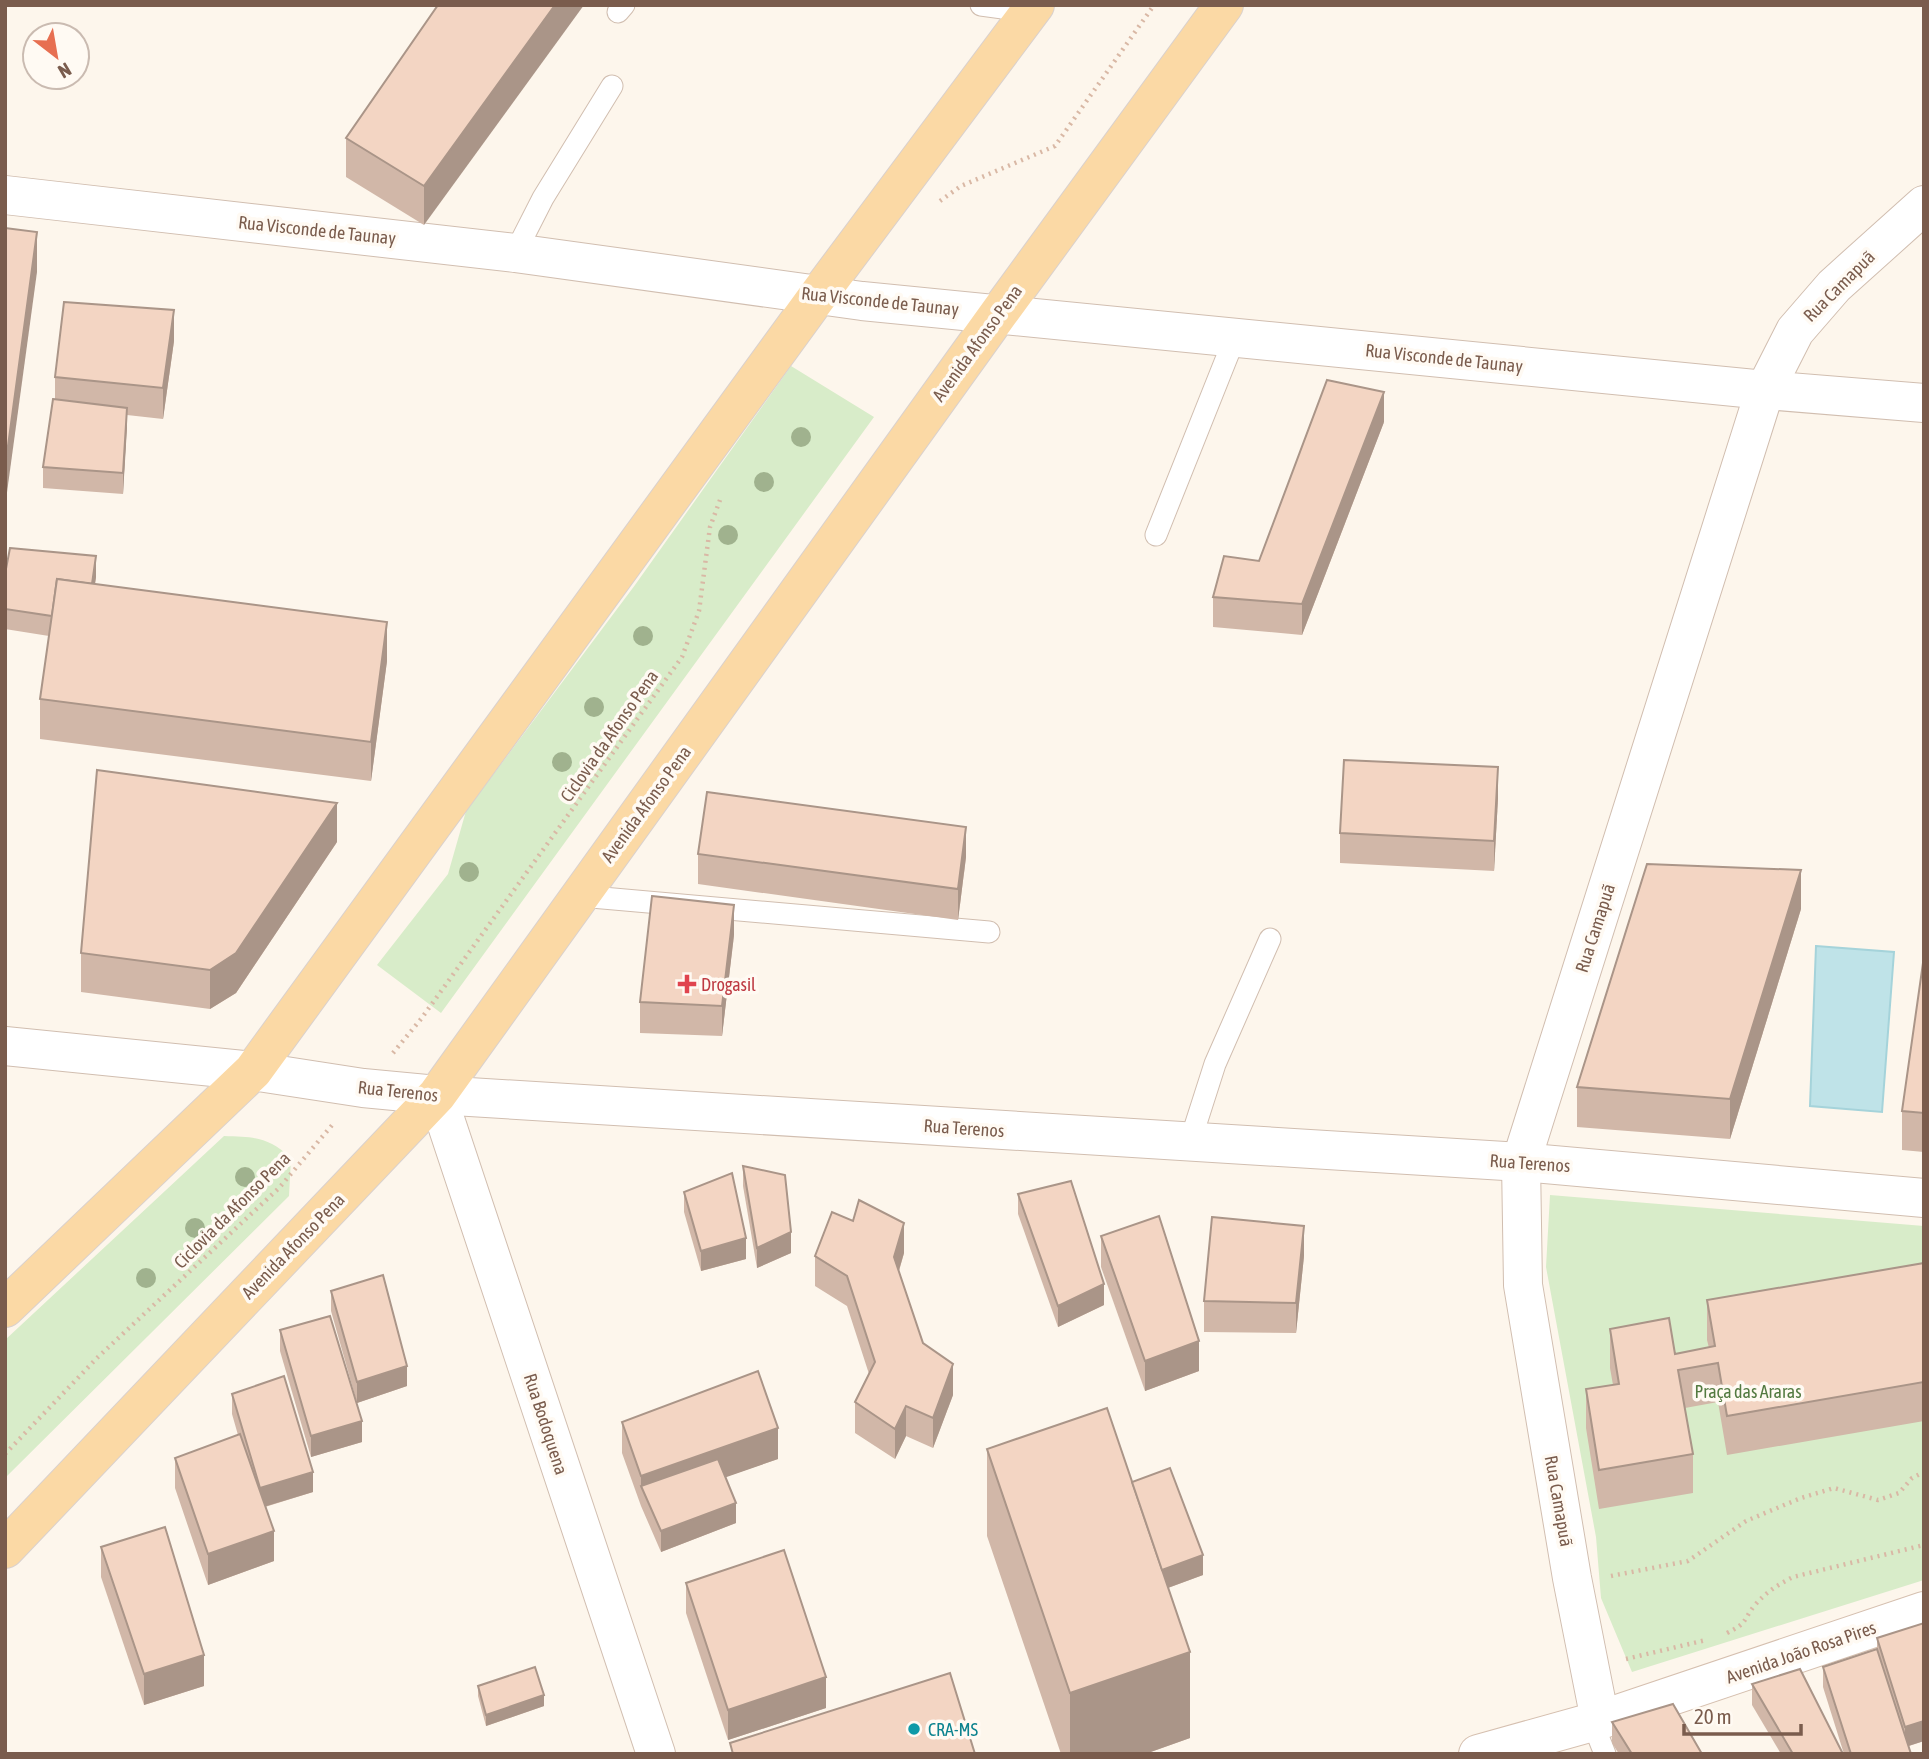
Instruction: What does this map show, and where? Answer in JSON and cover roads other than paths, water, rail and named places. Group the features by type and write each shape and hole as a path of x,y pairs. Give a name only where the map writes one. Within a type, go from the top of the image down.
{"main road":[{"name":"Avenida Afonso Pena","path":"5,1549 437,1095 999,313 1224,5"},
{"path":"5,1308 253,1071 819,294 1033,8"}],"street":[{"name":"Rua Visconde de Taunay","path":"5,195 515,253 862,301 1765,390 1924,403"},
{"name":"Rua Camapuã","path":"1599,1732 1522,1285 1521,1162 1765,390 1795,331 1834,286 1924,205"},
{"name":"Rua Terenos","path":"5,1046 253,1071 363,1088 437,1095 1521,1162 1924,1198"},
{"name":"Rua Bodoquena","path":"437,1095 656,1754"},
{"name":"Avenida João Rosa Pires","path":"1478,1754 1599,1732 1924,1611"}],"lane":[{"path":"981,5 1033,8"},
{"path":"515,253 543,198 612,86"},
{"path":"1156,535 1235,337"},
{"path":"580,896 989,932"},
{"path":"1190,1142 1215,1064 1270,939"}],"water":[{"path":"1816,946 1894,952 1882,1112 1810,1106"}],"place":[{"name":"Drogasil","path":"687,984"},
{"name":"CRA-MS","path":"914,1729"}],"park label":[{"name":"Praça das Araras","path":"1748,1391"}]}
